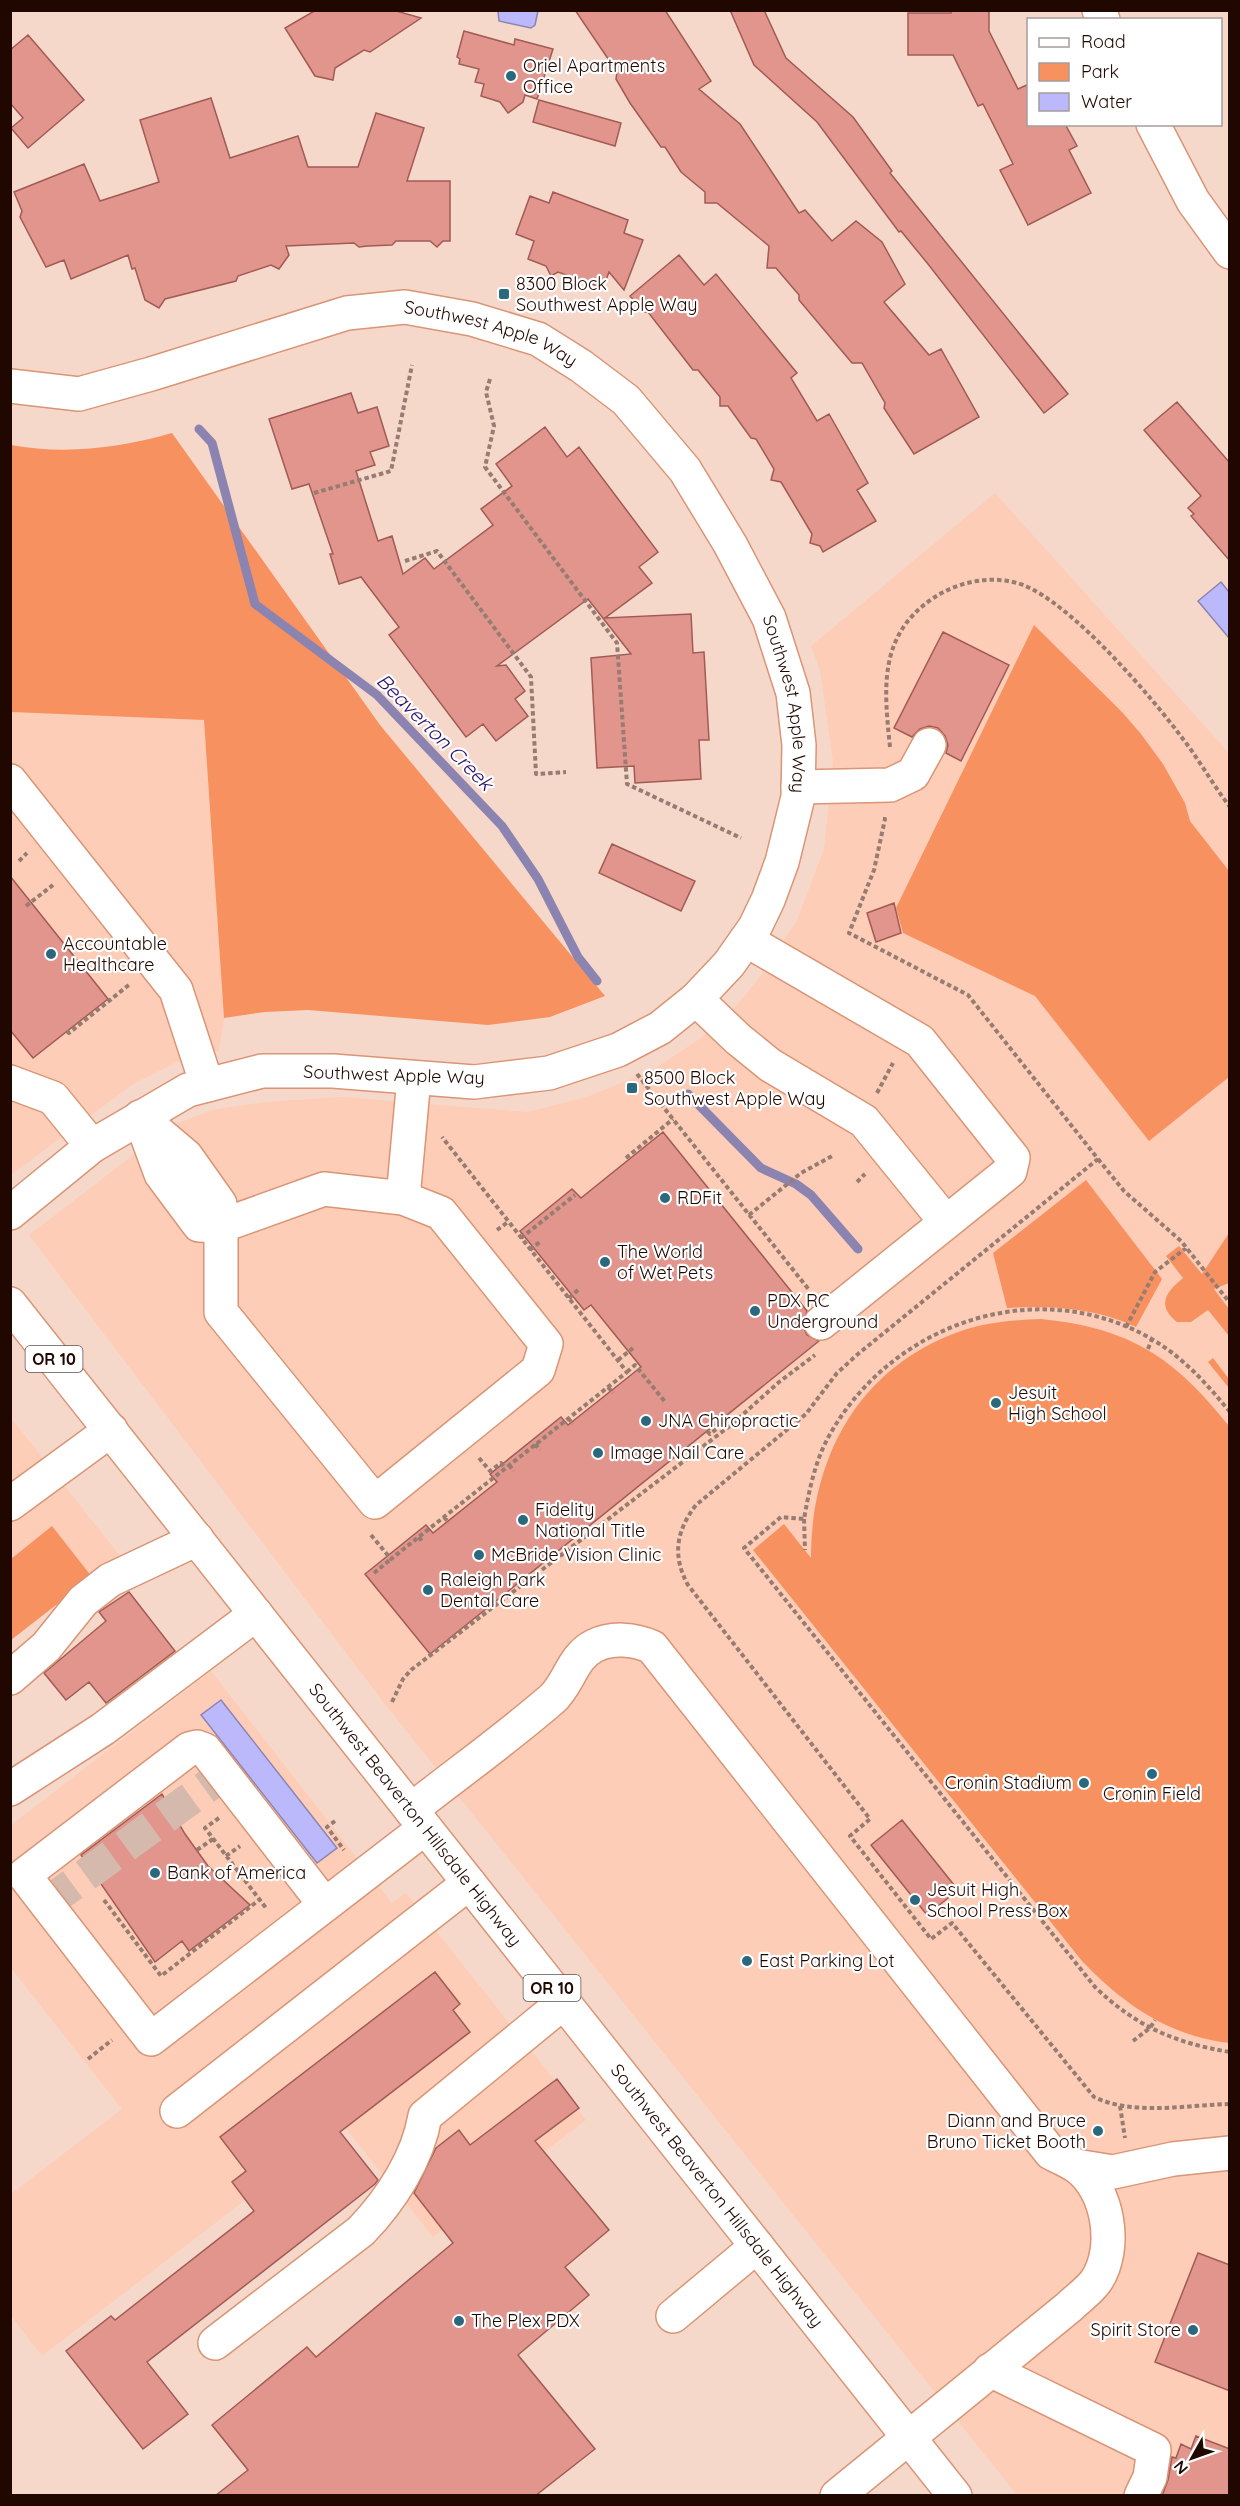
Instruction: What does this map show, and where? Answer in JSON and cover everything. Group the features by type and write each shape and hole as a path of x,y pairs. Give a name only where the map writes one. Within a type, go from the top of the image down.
{"street":[{"path":"1154,126 1193,201 1230,252"},
{"name":"Southwest Apple Way","path":"10,386 79,394 347,313 405,307 472,319 538,339 581,366 627,400 685,470 730,544 769,618 793,693 799,745 798,797 782,862 768,900 746,940 729,964 696,999 660,1028 618,1050 549,1073 474,1082 333,1071 262,1071 188,1090 92,1146 10,1213"},
{"path":"798,787 890,785 913,774 929,745"},
{"path":"10,781 176,990 207,1085"},
{"path":"746,940 920,1041 1013,1158 1010,1171 946,1222 821,1311"},
{"path":"696,999 738,1039 770,1065 864,1121 946,1222"},
{"path":"403,1198 414,1078"},
{"path":"10,1082 53,1098 92,1146"},
{"path":"140,1117 186,1156 220,1204 221,1312 375,1502 538,1370 546,1344 441,1213 403,1198 324,1189 221,1226"},
{"name":"Southwest Beaverton Hillsdale Highway","path":"10,1304 955,2496"},
{"path":"10,1504 111,1430"},
{"path":"10,1678 46,1647 83,1600 110,1580 197,1539"},
{"path":"10,1789 103,1729 256,1614"},
{"path":"325,1905 235,1806 205,1750 197,1747 189,1749 24,1875 151,2039 325,1905 554,1697 572,1668 592,1647 606,1641 623,1640 652,1647 1051,2153 1076,2166 1085,2175 1102,2206 1108,2236 1104,2264 1096,2281 1077,2300 837,2496"},
{"path":"177,2111 470,1883"},
{"path":"215,2343 362,2231 379,2213 412,2158 422,2135 425,2116 564,2002"},
{"path":"1076,2166 1113,2172 1173,2159 1230,2153"},
{"path":"673,2316 757,2246"},
{"path":"990,2370 1154,2450 1150,2477 1141,2496"}],"path":[{"path":"314,493 391,471 412,365"},
{"path":"490,379 486,392 494,426 485,467 617,644 627,784 741,838"},
{"path":"405,561 436,551 531,677 536,774 566,772"},
{"path":"1230,807 1165,715 1087,632 1050,600 1023,585 998,579 970,582 940,593 921,607 903,626 893,643 888,662 886,692 890,801 874,870 849,933 968,995 1124,1191 1186,1248 1230,1303"},
{"path":"878,818 885,819"},
{"path":"68,1031 69,1033 119,993"},
{"path":"392,1702 403,1678 411,1670 739,1418 836,1336 838,1328 821,1311 749,1215 618,1050"},
{"path":"877,1094 893,1062"},
{"path":"626,1158 673,1119"},
{"path":"446,1143 627,1372"},
{"path":"749,1215 801,1173 834,1155"},
{"path":"1098,1159 837,1372 806,1414 696,1505 683,1522 678,1537 677,1554 680,1570 688,1584 870,1819 850,1836 931,1939 952,1923 1094,2097 1120,2106 1230,2104"},
{"path":"521,1238 575,1195"},
{"path":"530,1250 541,1241"},
{"path":"1126,1327 1155,1272 1186,1248"},
{"path":"569,1298 578,1290"},
{"path":"805,1550 804,1518 816,1468 827,1438 841,1415 861,1390 885,1367 933,1334 972,1318 1011,1310 1063,1311 1126,1327 1152,1339 1204,1380 1230,1412"},
{"path":"1148,1349 1152,1339"},
{"path":"618,1360 633,1348"},
{"path":"374,1573 635,1365 666,1403"},
{"path":"608,1387 613,1393"},
{"path":"568,1418 573,1424"},
{"path":"707,1431 710,1434 726,1421 739,1418"},
{"path":"535,1444 540,1450"},
{"path":"509,1465 514,1471"},
{"path":"444,1516 448,1522"},
{"path":"804,1518 782,1517 744,1548 1005,1878 1084,1977 1108,2000 1150,2028 1182,2043 1230,2052"},
{"path":"369,1532 391,1560"},
{"path":"418,1537 423,1543"},
{"path":"791,1609 796,1604"},
{"path":"235,1806 206,1828 266,1909 274,1903"},
{"path":"335,1821 327,1827 344,1850 337,1855"},
{"path":"197,1851 213,1839"},
{"path":"104,1900 161,1976 259,1899"},
{"path":"1133,2041 1150,2028 1155,2020"},
{"path":"88,2059 118,2036"}],"shaded area":[{"name":"Jesuit High School","path":"995,493 1229,753 1229,2495 1017,2495 384,1703 29,1235 171,1126 212,1110 265,1102 342,1097 528,1112 589,1096 651,1071 698,1040 740,1002 765,970 797,920 824,849 833,762 820,671 811,646"},
{"path":"11,712 204,719 224,1018 219,1051 183,1059 133,1084 11,1175"},
{"path":"11,1418 120,1556 11,1640"},
{"path":"211,1671 392,1903 406,1893 586,2120 433,2237 343,2125 42,2356 11,2316 11,2194 122,2109 11,1968 11,1825"}],"green space":[{"path":"172,433 380,725 605,996 550,1017 488,1025 308,1010 265,1012 224,1018 204,720 11,712 11,445 72,450 132,443"},
{"path":"1034,625 1122,712 1141,734 1163,764 1185,803 1190,821 1229,871 1229,1077 1149,1141 1035,996 903,933 896,908"},
{"path":"1086,1180 1162,1279 1136,1327 1105,1316 1073,1309 1007,1308 993,1253"},
{"path":"1229,1233 1229,1283 1214,1289 1229,1309 1229,1336 1208,1310 1191,1322 1177,1322 1165,1304 1172,1288 1183,1278 1166,1256 1179,1246 1202,1274"},
{"name":"Cronin Stadium","path":"1041,1319 1100,1330 1148,1350 1189,1381 1229,1426 1229,2043 1186,2033 1148,2016 1114,1991 1082,1961 753,1550 784,1524 811,1558 813,1520 821,1483 833,1449 849,1418 871,1390 897,1365 928,1345 964,1330 1002,1322"},
{"path":"1213,1358 1229,1379 1229,1388 1208,1362"},
{"path":"52,1526 92,1577 11,1640 11,1559"}],"water":[{"path":"498,10 538,11 535,25 531,28 499,21"},
{"path":"1221,582 1229,592 1229,638 1198,601"},
{"path":"221,1700 337,1848 317,1863 201,1715"}],"building":[{"path":"316,10 393,10 421,18 370,52 364,50 335,68 333,80 315,76 285,28"},
{"path":"575,10 665,10 711,81 699,89 740,124 799,213 805,210 832,241 856,221 882,242 905,284 884,302 929,355 941,349 979,417 914,454 884,408 885,403 862,363 852,363 799,300 799,295 776,268 767,268 769,246 717,203 705,203 705,192 681,172 665,147 661,147 630,103 616,79 617,72"},
{"path":"730,10 764,10 786,58 853,117 892,171 890,173 1068,394 1044,413 928,264 901,231 899,232 817,122 754,65"},
{"path":"951,10 989,10 989,31 1018,89 1027,85 1027,126 1066,126 1077,146 1069,150 1091,193 1028,225 1000,170 1013,164 983,104 978,106 953,55 908,55 908,13 951,13"},
{"name":"Oriel Apartments Office","path":"464,31 514,45 515,39 553,49 537,99 525,95 523,102 508,113 500,102 481,96 484,84 475,82 479,69 459,64 460,59 457,57"},
{"path":"28,35 84,100 28,148 11,128 23,118 10,103 10,50"},
{"path":"211,98 230,158 298,136 308,167 358,167 376,113 424,128 407,181 450,181 450,241 443,241 437,247 430,241 396,241 392,245 359,247 354,243 286,246 289,255 279,269 271,265 238,276 236,281 165,299 159,308 145,300 135,268 132,269 128,255 71,279 64,260 46,267 20,217 22,211 14,192 84,164 100,201 159,182 140,120"},
{"path":"539,100 621,123 615,146 533,122"},
{"path":"553,192 628,220 624,233 643,240 624,290 609,272 603,288 558,272 551,276 546,266 528,259 534,241 516,234 530,196 549,203"},
{"path":"679,255 704,285 716,274 797,373 791,378 817,421 829,414 868,483 857,490 876,521 823,552 820,546 810,543 812,534 781,482 771,480 774,469 756,439 751,438 728,406 720,406 720,397 698,370 693,370 648,312 643,312 630,296"},
{"path":"351,393 358,413 377,407 389,446 370,452 375,465 356,471 378,541 392,536 403,574 425,558 434,569 493,525 481,509 512,486 496,464 545,427 567,457 579,447 658,552 639,567 652,583 605,618 691,614 693,653 704,652 709,740 699,740 701,779 635,783 634,766 597,768 591,658 631,654 588,599 497,666 506,665 525,691 515,699 528,716 496,741 483,724 466,737 389,635 399,627 361,577 339,584 330,554 333,554 309,484 292,489 269,419"},
{"path":"1177,402 1230,463 1230,561 1191,516 1194,514 1188,508 1201,496 1144,430"},
{"path":"943,632 1009,665 961,761 946,753 948,745 945,736 938,728 929,726 920,729 912,737 894,728"},
{"path":"612,844 695,881 681,911 599,873"},
{"path":"10,876 108,999 33,1058 10,1030"},
{"path":"894,903 901,933 876,942 867,913"},
{"path":"663,1132 807,1311 803,1326 807,1335 819,1341 430,1654 365,1574 426,1525 433,1533 497,1482 490,1474 561,1417 568,1425 641,1367 591,1305 584,1310 520,1231 572,1189 581,1198"},
{"path":"129,1592 175,1651 106,1703 89,1682 66,1700 44,1673 106,1621 99,1612"},
{"name":"Bank of America","path":"162,1794 185,1834 208,1866 250,1905 189,1951 182,1941 155,1962 81,1855"},
{"path":"902,1820 958,1890 927,1915 871,1845"},
{"path":"435,1972 460,2004 453,2010 470,2032 340,2132 378,2180 375,2184 147,2362 188,2414 143,2449 66,2351 111,2316 115,2320 254,2211 232,2182 246,2171 220,2137"},
{"name":"The Plex PDX","path":"557,2079 579,2108 535,2141 609,2230 565,2267 589,2295 518,2355 595,2449 535,2496 215,2496 248,2470 212,2425 307,2347 316,2357 453,2243 414,2193 436,2148 459,2130 470,2145"},
{"name":"Spirit Store","path":"1198,2253 1230,2265 1230,2391 1155,2362"},
{"path":"1196,2436 1230,2449 1230,2496 1162,2496 1168,2480 1172,2457 1176,2458 1181,2444 1191,2449"}],"waterway":[{"name":"Beaverton Creek","path":"199,429 212,443 255,604 377,695 502,826 538,879 578,957 597,981"},
{"name":"Beaverton Creek","path":"688,1094 761,1168 796,1184 811,1195 858,1249"}],"tunnel":[{"path":"46,1904 224,1774"}],"place":[{"name":"Oriel Apartments Office","path":"511,76"},
{"name":"8300 Block Southwest Apple Way","path":"504,294"},
{"name":"Accountable Healthcare","path":"51,954"},
{"name":"8500 Block Southwest Apple Way","path":"632,1088"},
{"name":"RDFit","path":"665,1198"},
{"name":"The World of Wet Pets","path":"605,1262"},
{"name":"PDX RC Underground","path":"755,1311"},
{"name":"Jesuit High School","path":"996,1403"},
{"name":"JNA Chiropractic","path":"646,1421"},
{"name":"Image Nail Care","path":"598,1453"},
{"name":"Fidelity National Title","path":"523,1520"},
{"name":"McBride Vision Clinic","path":"479,1555"},
{"name":"Raleigh Park Dental Care","path":"428,1590"},
{"name":"Cronin Field","path":"1152,1774"},
{"name":"Cronin Stadium","path":"1084,1783"},
{"name":"Bank of America","path":"155,1873"},
{"name":"Jesuit High School Press Box","path":"915,1900"},
{"name":"East Parking Lot","path":"747,1961"},
{"name":"Diann and Bruce Bruno Ticket Booth","path":"1098,2131"},
{"name":"The Plex PDX","path":"459,2321"},
{"name":"Spirit Store","path":"1193,2330"}]}
